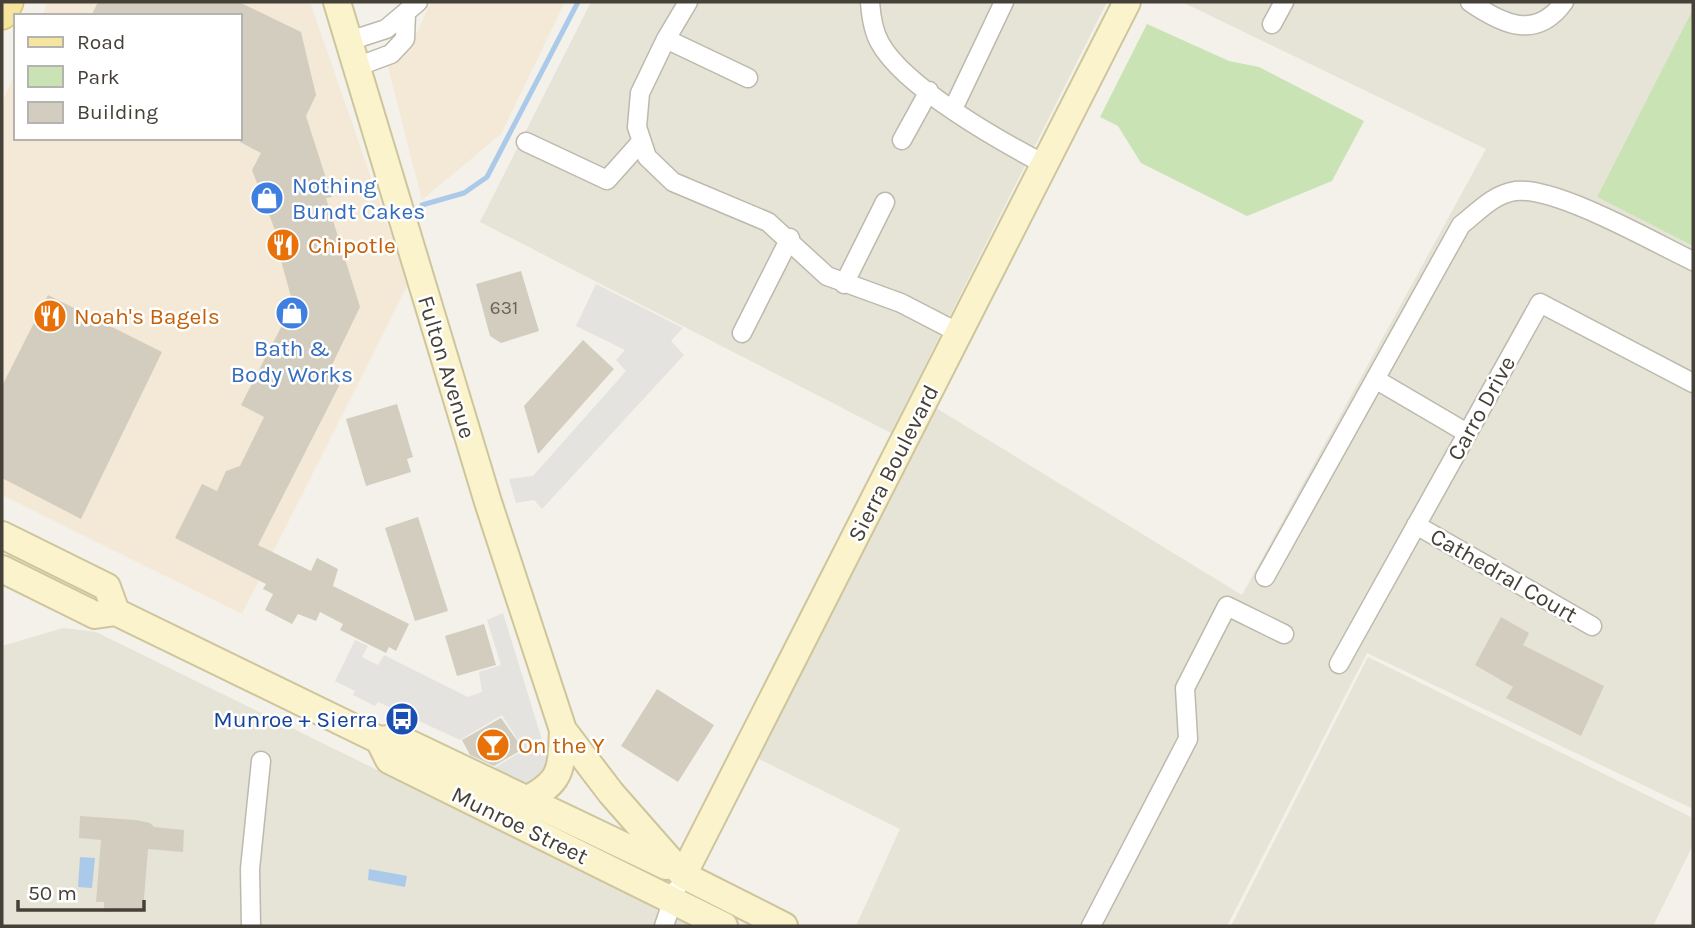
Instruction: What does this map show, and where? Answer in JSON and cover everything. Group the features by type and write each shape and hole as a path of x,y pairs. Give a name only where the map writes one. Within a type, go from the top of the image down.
{"main road":[{"path":"2,14 8,2"}],"street":[{"name":"Fulton Avenue","path":"337,2 485,491 563,730 611,793 683,875 784,926"},
{"path":"688,2 666,39 640,93 636,111 640,143 647,157 673,182 768,222 790,238 817,268 844,284 877,293 959,333"},
{"path":"870,2 873,25 884,50 902,70 995,138 1044,164"},
{"path":"953,109 1004,2"},
{"name":"Sierra Boulevard","path":"664,926 683,875 1127,2"},
{"path":"1272,24 1284,2"},
{"path":"1470,2 1493,18 1518,26 1542,21 1564,2"},
{"path":"349,41 386,29 412,8"},
{"path":"356,66 391,54 405,39 412,8"},
{"path":"666,39 748,78"},
{"path":"902,141 929,91"},
{"path":"526,142 607,180 640,143"},
{"path":"1265,577 1461,225 1489,200 1515,191 1555,196 1693,261"},
{"path":"844,284 885,202"},
{"path":"742,333 790,238"},
{"name":"Carro Drive","path":"1339,664 1540,303 1693,383"},
{"path":"1375,379 1467,433"},
{"name":"Cathedral Court","path":"1416,525 1592,626"},
{"path":"2,536 107,587 116,612"},
{"name":"Munroe Street","path":"2,569 94,615 116,612 379,740 398,738 683,875"},
{"path":"1091,926 1188,739 1185,688 1227,606 1284,634"},
{"name":"Fulton Avenue","path":"527,800 550,788 558,777 563,730"},
{"name":"Munroe Street","path":"379,740 388,760 672,900"},
{"path":"251,926 250,869 261,761"},
{"path":"672,900 724,926"}],"shaded area":[{"path":"48,2 310,2 408,284 242,614 2,495 2,102 14,76 14,140 242,140 242,14 43,14"},
{"path":"431,2 565,2 501,134 422,200 387,63 408,52"},
{"path":"591,2 1107,2 891,433 480,222"},
{"path":"1182,2 1693,2 1693,9 1597,197 1693,246 1693,809 1367,653 1227,926 856,926 900,829 755,757 936,408 1242,595 1486,149"},
{"path":"596,284 683,328 671,341 684,355 542,509 534,500 516,503 509,479 533,476 626,371 616,360 625,350 576,326"},
{"path":"503,613 547,756 550,756 548,771 531,784 522,784 491,770 524,750 502,715 460,740 378,702 375,706 353,695 355,691 335,681 355,640 368,646 362,657 378,665 384,655 468,697 482,692 479,672 501,665 487,620"},
{"path":"63,628 96,632 695,926 2,926 2,646"},
{"path":"1368,657 1693,818 1693,845 1653,926 1231,926"}],"green space":[{"path":"1693,9 1693,246 1597,197"},
{"path":"1147,24 1229,61 1259,67 1364,121 1332,181 1247,216 1141,163 1118,126 1100,117"}],"water":[{"path":"80,857 95,858 92,888 78,887"},
{"path":"369,869 407,876 405,887 368,880"}],"building":[{"path":"98,2 239,2 301,32 316,95 306,116 332,197 326,198 360,307 328,373 342,380 258,545 311,571 317,558 338,569 333,586 409,624 396,651 389,647 386,653 340,630 343,624 320,612 316,621 298,614 292,624 265,610 273,594 263,589 266,584 175,538 202,484 217,491 226,471 240,466 264,417 241,405 293,304 275,239 278,238 252,170 261,153 240,142 242,14 92,14"},
{"path":"521,271 539,331 501,343 490,336 476,284"},
{"path":"48,295 162,352 81,519 2,478 2,386"},
{"path":"583,340 614,369 538,454 524,406"},
{"path":"397,404 413,457 407,459 411,472 366,486 346,419"},
{"path":"418,517 448,611 415,621 385,528"},
{"path":"1501,617 1529,633 1523,645 1604,686 1581,736 1506,698 1513,687 1475,665"},
{"path":"484,624 496,665 457,676 445,636"},
{"path":"657,689 714,725 678,782 621,746"},
{"name":"On the Y","path":"501,718 523,749 494,766 470,755 462,740"},
{"path":"80,816 136,820 150,823 154,827 184,830 183,852 148,849 143,910 104,912 104,902 96,902 101,840 79,838"}],"waterway":[{"path":"422,205 464,193 487,177 578,2"}],"place":[{"name":"Nothing Bundt Cakes","path":"267,198"},
{"name":"Chipotle","path":"283,245"},
{"name":"Bath & Body Works","path":"292,313"},
{"name":"Noah's Bagels","path":"50,316"},
{"name":"Munroe + Sierra","path":"402,719"},
{"name":"On the Y","path":"493,745"}]}
